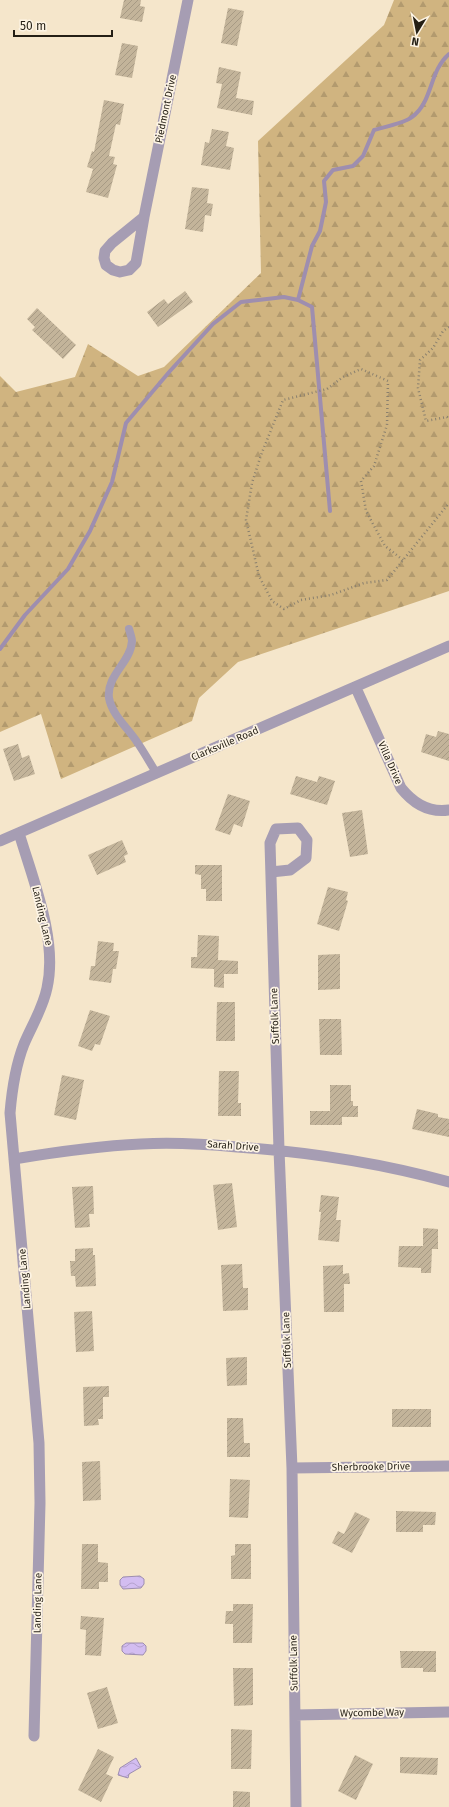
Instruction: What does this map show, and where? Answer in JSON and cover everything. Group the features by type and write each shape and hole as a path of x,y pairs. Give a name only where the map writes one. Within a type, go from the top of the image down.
{"street":[{"name":"Piedmont Drive","path":"144,217 112,243 106,251 104,258 106,265 113,270 120,272 129,270 136,263 188,0"},
{"name":"Clarksville Road","path":"0,841 356,688 449,646"},
{"name":"Villa Drive","path":"356,688 401,788 409,798 419,805 431,810 449,810"},
{"name":"Suffolk Lane","path":"271,872 290,870 306,858 307,840 298,828 276,829 270,843 279,1150 292,1468 296,1807"},
{"name":"Landing Lane","path":"19,833 46,926 50,945 48,987 42,1008 24,1044 17,1066 12,1090 10,1113 39,1443 40,1503 34,1736"},
{"name":"Sarah Drive","path":"14,1158 91,1148 142,1144 193,1143 279,1150 375,1164 449,1182"},
{"name":"Sherbrooke Drive","path":"292,1468 449,1466"},
{"name":"Wycombe Way","path":"295,1715 449,1712"}],"lane":[{"path":"129,629 132,641 128,654 111,684 109,696 111,705 117,717 138,742 157,774"}],"path":[{"path":"449,327 442,331 433,348 420,360 418,388 426,421 447,417 449,420"},
{"path":"403,560 385,546 366,511 361,482 374,466 387,426 388,382 361,369 343,378 327,389 283,400 261,454 252,483 246,520 259,576 272,601 284,609 301,600 331,594 364,583 387,580 449,504"}],"green space":[{"path":"394,0 449,0 449,591 238,662 199,698 192,721 61,779 41,714 0,732 0,376 16,392 75,377 88,344 138,376 164,367 261,273 258,141 384,25"}],"water":[{"path":"140,1576 144,1579 144,1584 141,1588 123,1589 120,1585 120,1580 123,1577"},
{"path":"126,1643 143,1643 146,1646 146,1651 143,1655 125,1654 122,1651 122,1646"},
{"path":"136,1758 141,1767 129,1774 128,1778 118,1775 120,1768"}],"building":[{"path":"124,0 141,0 140,6 145,7 142,22 120,18"},
{"path":"228,8 244,11 237,46 221,43"},
{"path":"122,43 138,46 132,78 115,75"},
{"path":"219,67 241,72 236,98 254,101 252,115 217,108 222,84 216,83"},
{"path":"104,100 124,104 120,125 116,124 109,156 115,157 113,164 117,165 108,198 86,192 93,169 87,167 92,151 94,152"},
{"path":"212,129 229,132 226,146 234,148 230,170 201,165 205,142 209,143"},
{"path":"192,187 209,189 207,203 213,204 211,216 205,215 203,232 185,229"},
{"path":"185,291 193,302 158,327 147,312 164,299 168,304"},
{"path":"37,308 76,345 63,359 32,330 35,327 27,319"},
{"path":"438,731 449,734 449,761 421,752 426,734 436,737"},
{"path":"18,744 22,758 29,755 35,774 14,781 3,749"},
{"path":"296,776 317,782 319,776 335,781 327,805 290,794"},
{"path":"228,794 250,801 242,827 234,824 230,835 215,830"},
{"path":"362,810 368,854 350,857 342,813"},
{"path":"122,840 128,854 124,856 126,862 97,875 88,855"},
{"path":"195,865 222,865 222,901 206,901 206,889 201,889 201,875 195,874"},
{"path":"328,887 348,892 346,900 348,901 339,931 317,924"},
{"path":"198,935 219,936 218,960 238,961 238,974 224,974 224,988 214,987 214,969 191,968 191,957 197,957"},
{"path":"98,941 114,943 113,951 119,951 116,969 113,969 111,983 89,980 91,966 95,966"},
{"path":"340,954 340,989 318,990 318,955"},
{"path":"217,1002 235,1002 235,1041 216,1041"},
{"path":"90,1010 110,1016 100,1045 95,1044 92,1051 78,1046"},
{"path":"319,1019 341,1019 342,1055 320,1055"},
{"path":"219,1071 239,1071 238,1103 241,1103 241,1116 218,1116"},
{"path":"62,1075 84,1080 76,1120 54,1115"},
{"path":"330,1085 351,1085 351,1101 353,1101 353,1106 358,1106 358,1117 342,1117 342,1125 310,1125 310,1111 330,1111"},
{"path":"417,1109 438,1114 438,1117 449,1119 449,1137 412,1129"},
{"path":"232,1183 237,1227 218,1230 213,1185"},
{"path":"93,1186 94,1214 89,1214 90,1227 75,1228 72,1187"},
{"path":"321,1195 339,1197 336,1220 341,1220 339,1242 318,1240"},
{"path":"423,1228 438,1229 438,1249 432,1249 431,1273 421,1273 421,1268 398,1267 399,1246 423,1246"},
{"path":"93,1248 93,1255 95,1255 96,1286 76,1287 75,1276 71,1276 70,1261 75,1261 75,1249"},
{"path":"242,1264 243,1288 248,1288 248,1310 223,1311 221,1265"},
{"path":"343,1265 343,1274 349,1273 350,1284 344,1284 344,1312 324,1312 323,1266"},
{"path":"92,1311 94,1351 76,1352 74,1312"},
{"path":"247,1357 247,1385 227,1386 226,1358"},
{"path":"109,1386 109,1397 103,1397 103,1419 98,1419 99,1425 84,1426 83,1387"},
{"path":"392,1409 431,1409 431,1427 392,1427"},
{"path":"227,1418 243,1418 244,1443 250,1443 250,1457 227,1457"},
{"path":"100,1461 101,1500 83,1501 82,1462"},
{"path":"230,1479 250,1480 248,1518 229,1517"},
{"path":"396,1511 436,1512 435,1525 423,1525 423,1532 396,1532"},
{"path":"355,1512 370,1519 352,1553 332,1543 338,1531 344,1534"},
{"path":"82,1544 98,1544 98,1562 108,1563 108,1582 99,1582 99,1589 81,1589"},
{"path":"235,1544 251,1544 251,1579 231,1579 231,1556 235,1555"},
{"path":"233,1604 253,1604 252,1643 233,1643 233,1624 225,1624 226,1611 233,1611"},
{"path":"81,1616 104,1618 101,1656 85,1655 86,1630 80,1629"},
{"path":"400,1651 436,1651 436,1672 423,1672 423,1668 401,1668"},
{"path":"233,1668 253,1668 253,1705 234,1706"},
{"path":"107,1687 118,1723 98,1729 87,1693"},
{"path":"231,1729 252,1730 251,1769 231,1769"},
{"path":"98,1749 114,1757 106,1774 113,1777 101,1802 78,1790"},
{"path":"355,1755 373,1764 356,1800 338,1791"},
{"path":"400,1757 438,1758 437,1775 400,1773"},
{"path":"233,1791 250,1792 250,1807 233,1807"}],"waterway":[{"path":"298,300 312,246 320,231 326,202 324,181 333,170 353,166 363,156 374,130 405,121 419,111 428,95 438,69 449,54"},
{"path":"0,649 25,615 68,569 90,531 112,482 126,423 170,371 213,324 241,302 284,297 298,300 312,307 330,511"}]}
